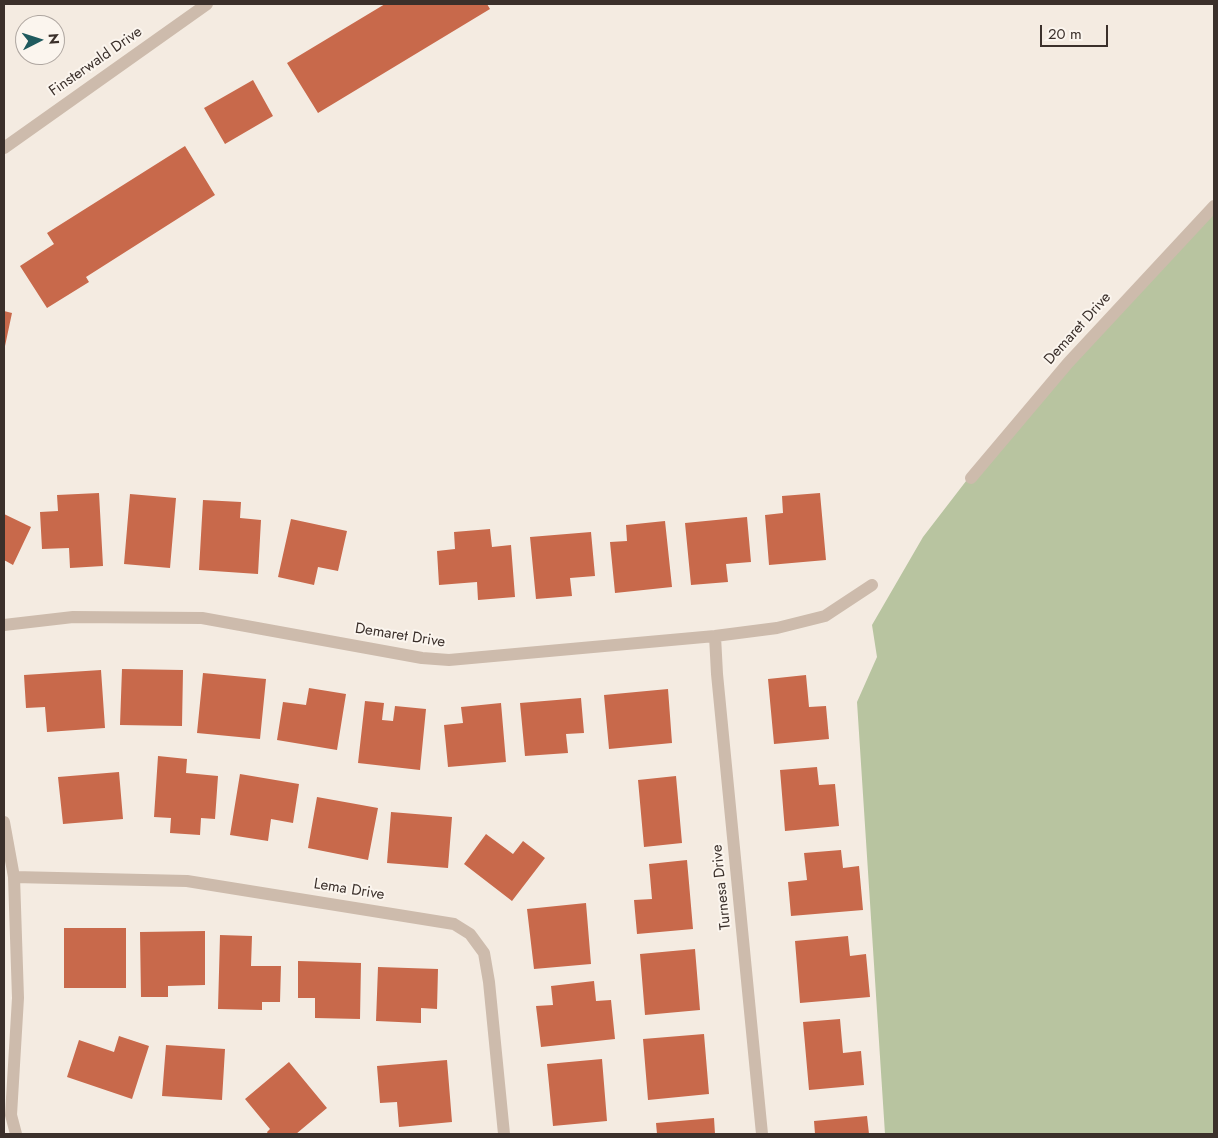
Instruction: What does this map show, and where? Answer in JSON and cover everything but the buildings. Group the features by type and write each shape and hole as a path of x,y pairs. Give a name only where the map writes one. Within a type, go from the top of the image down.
{"street":[{"name":"Finsterwald Drive","path":"4,148 207,4"},
{"name":"Demaret Drive","path":"971,478 1068,363 1214,206"},
{"name":"Demaret Drive","path":"4,625 73,617 202,618 422,658 449,660 715,636 777,628 825,616 872,585"},
{"name":"Turnesa Drive","path":"715,636 717,674 762,1134"},
{"path":"4,822 14,877 18,998 11,1115 16,1134"},
{"name":"Lema Drive","path":"14,877 187,880 454,924 470,934 484,953 489,982 504,1134"}],"green space":[{"path":"1214,204 1214,1134 885,1134 857,702 877,657 872,625 923,537 973,472"}]}
